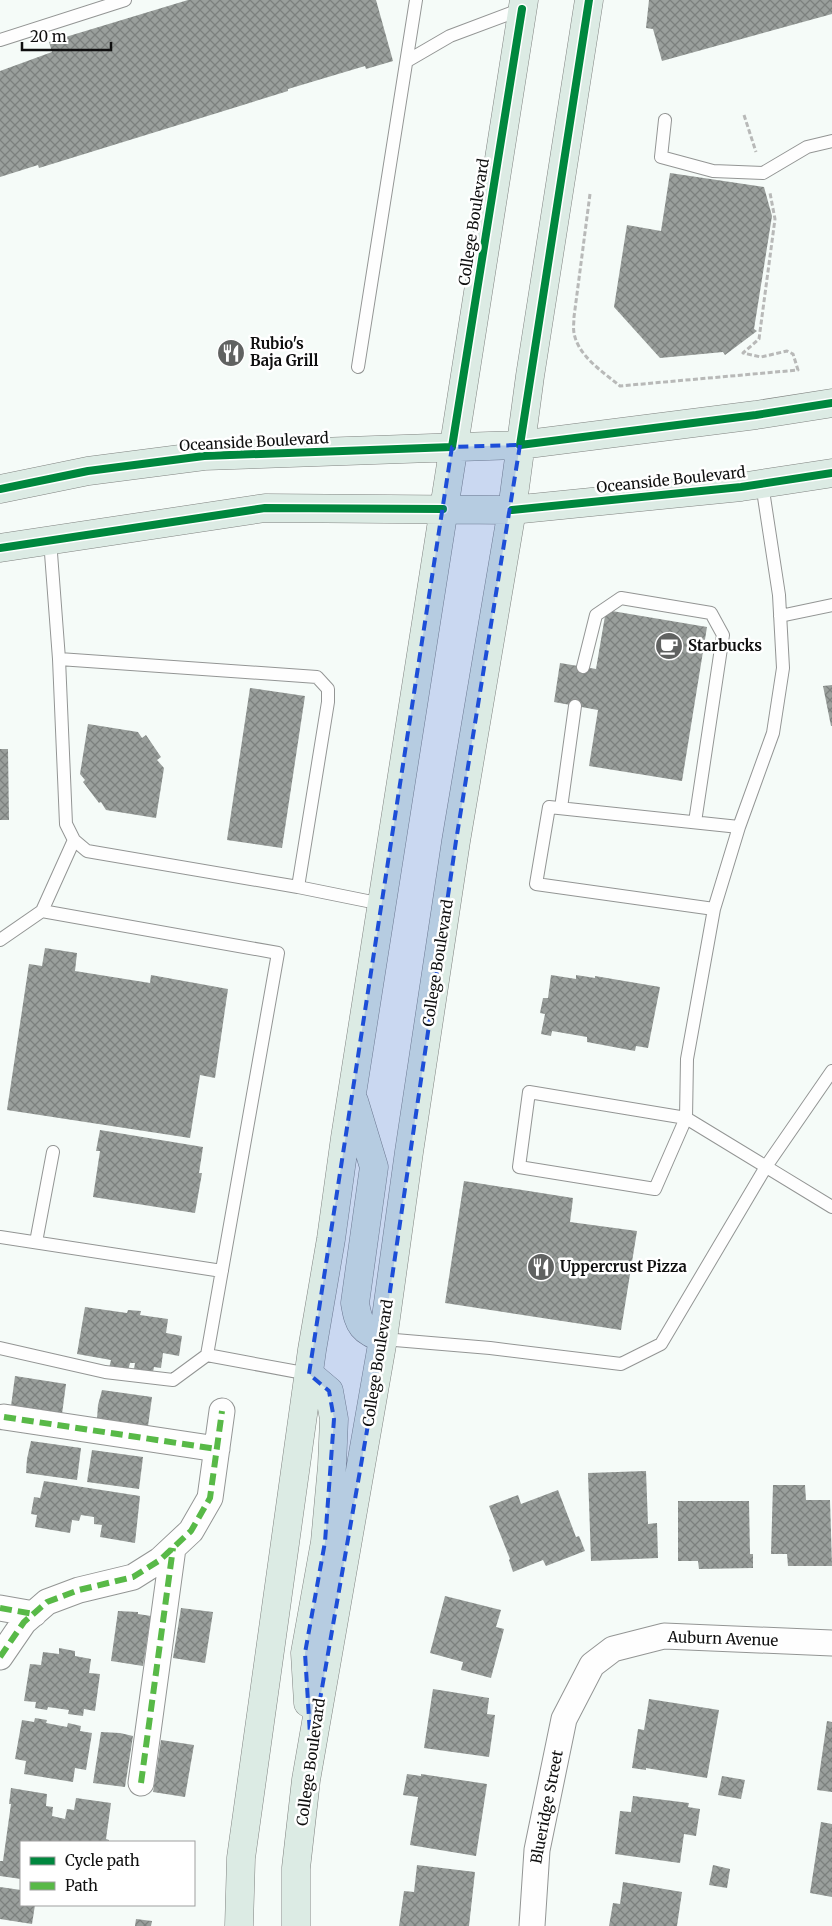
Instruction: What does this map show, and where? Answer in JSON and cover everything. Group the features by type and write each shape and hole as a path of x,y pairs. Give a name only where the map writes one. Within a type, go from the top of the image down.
{"main road":[{"name":"College Boulevard","path":"296,1926 296,1868 306,1780 383,1338 456,841 512,510 520,445 589,0"},
{"name":"College Boulevard","path":"239,1926 241,1858 309,1374 452,448 523,4"},
{"name":"Oceanside Boulevard","path":"0,488 88,471 204,456 520,445 756,415 832,403"},
{"name":"Oceanside Boulevard","path":"0,548 265,508 512,510 762,484 832,473"},
{"path":"352,1094 374,1168 355,1303 358,1320 365,1331 383,1338"},
{"path":"309,1374 329,1391 334,1419 325,1542 306,1653 311,1751"}],"street":[{"path":"0,1657 24,1622 47,1602 80,1590 134,1577 160,1560 191,1530 210,1498 222,1411"},
{"path":"4,1417 217,1449"},
{"path":"141,1783 173,1548"},
{"path":"0,1608 34,1614"},
{"name":"Auburn Avenue","path":"564,1719 592,1665 614,1649 664,1636 832,1643"},
{"name":"Blueridge Street","path":"532,1926 537,1850 564,1719"}],"lane":[{"path":"0,40 125,0"},
{"path":"358,367 416,0"},
{"path":"407,61 450,36 523,4"},
{"path":"665,120 661,157 713,171 763,173 807,148 832,141"},
{"path":"762,484 779,595 784,668 773,733 739,827 714,909 687,1059 686,1118 655,1189 519,1168 529,1092 686,1118 832,1206"},
{"path":"50,540 59,659 66,824 74,840 87,851 298,887 382,904"},
{"path":"583,667 596,614 621,598 711,613 723,635 695,822"},
{"path":"780,616 832,605"},
{"path":"59,659 317,677 328,689 328,702 298,887"},
{"path":"561,808 576,706"},
{"path":"714,909 536,884 550,807 739,827"},
{"path":"0,940 42,911 74,840"},
{"path":"0,1348 105,1372 173,1380 207,1356 278,953 42,911"},
{"path":"383,1338 490,1348 621,1364 661,1344 767,1166 832,1071"},
{"path":"36,1242 54,1152"},
{"path":"0,1237 222,1271"},
{"path":"207,1356 309,1374"}],"path":[{"path":"591,191 574,316 574,332 580,348 593,363 620,386 798,370 793,354 787,351 761,357 744,353 759,339 775,219 774,207 744,114"}],"highlighted area":[{"path":"520,445 456,841 383,1339 311,1751 305,1653 325,1542 334,1419 329,1391 309,1374 452,447"}],"building":[{"path":"188,0 376,0 393,61 366,69 365,66 39,168 38,165 0,177 0,71 52,52 49,42"},
{"path":"649,0 832,0 832,14 662,61 653,29 646,28"},
{"path":"670,173 764,187 772,216 754,329 757,331 725,355 723,352 660,358 614,307 627,225 661,231"},
{"path":"606,610 707,627 682,781 589,766 598,710 554,702 560,663 596,669"},
{"path":"832,685 832,726 831,726 823,686"},
{"path":"250,688 305,696 282,848 227,840"},
{"path":"88,724 138,732 142,738 146,735 161,757 157,760 164,768 156,818 106,810 83,782 85,780 80,774"},
{"path":"0,749 8,749 9,820 0,820"},
{"path":"45,948 77,953 75,971 150,983 151,975 228,989 215,1078 200,1075 190,1138 7,1110 29,964 42,966"},
{"path":"551,975 576,979 576,975 595,978 595,976 660,987 648,1048 636,1046 635,1051 587,1042 587,1037 552,1031 551,1036 541,1034 545,1014 540,1013 543,998 548,998"},
{"path":"100,1130 203,1147 199,1173 202,1173 195,1213 93,1197 100,1151 96,1151"},
{"name":"Uppercrust Pizza","path":"464,1181 573,1198 570,1222 637,1231 621,1330 445,1303"},
{"path":"85,1307 127,1313 128,1310 141,1311 140,1315 168,1319 166,1333 182,1336 179,1356 163,1353 161,1368 154,1367 153,1372 134,1369 135,1363 130,1363 128,1371 109,1368 111,1360 77,1354"},
{"path":"15,1376 66,1384 62,1414 11,1406"},
{"path":"102,1390 152,1397 148,1426 97,1419"},
{"path":"31,1441 81,1448 77,1480 26,1473"},
{"path":"92,1450 143,1457 139,1489 87,1482"},
{"path":"646,1471 648,1524 657,1523 658,1558 591,1561 588,1473"},
{"path":"44,1481 140,1496 135,1543 100,1537 102,1525 94,1524 94,1517 81,1515 79,1521 72,1520 70,1533 35,1527 37,1515 31,1514 34,1497 40,1498"},
{"path":"773,1485 805,1485 806,1500 830,1500 832,1566 788,1566 787,1554 771,1554"},
{"path":"558,1490 576,1537 579,1536 585,1551 546,1566 543,1560 513,1572 510,1559 489,1506 518,1495 521,1504"},
{"path":"678,1501 749,1501 750,1554 753,1554 753,1568 699,1569 698,1561 678,1561"},
{"path":"445,1596 501,1610 496,1627 504,1629 491,1678 461,1670 463,1662 430,1653"},
{"path":"181,1608 213,1612 205,1663 173,1658"},
{"path":"118,1611 138,1612 138,1614 151,1616 143,1666 111,1661"},
{"path":"59,1648 75,1651 75,1656 91,1659 89,1673 100,1674 95,1711 84,1709 83,1716 68,1714 69,1710 48,1707 47,1710 35,1708 36,1702 24,1701 30,1664 41,1665 43,1652 59,1654"},
{"path":"433,1689 489,1698 487,1714 495,1715 489,1757 424,1748"},
{"path":"649,1699 719,1710 707,1778 646,1768 646,1770 632,1768 638,1729 644,1730"},
{"path":"35,1718 47,1720 46,1723 67,1727 68,1723 81,1726 80,1731 92,1733 86,1770 75,1768 73,1782 24,1774 26,1761 15,1759 22,1720 34,1722"},
{"path":"827,1721 832,1722 832,1792 817,1790"},
{"path":"101,1732 133,1736 125,1787 93,1783"},
{"path":"161,1740 194,1745 185,1797 153,1792"},
{"path":"407,1774 421,1776 421,1774 487,1784 476,1856 410,1845 418,1797 403,1795"},
{"path":"722,1776 745,1780 741,1799 718,1795"},
{"path":"11,1788 47,1794 46,1806 53,1807 52,1816 65,1819 67,1809 74,1810 76,1798 111,1803 106,1839 109,1841 20,1841 20,1879 0,1876 0,1861 3,1861 11,1804 9,1804"},
{"path":"633,1796 689,1803 688,1807 700,1809 696,1836 684,1834 680,1863 615,1854 620,1811 631,1812"},
{"path":"821,1822 832,1824 832,1897 810,1893"},
{"path":"417,1865 475,1872 469,1926 399,1926 404,1891 414,1892"},
{"path":"713,1865 730,1869 727,1888 709,1885"},
{"path":"623,1882 682,1892 677,1926 609,1926 613,1903 620,1904"},
{"path":"0,1887 20,1890 20,1906 35,1906 32,1924 0,1919"},
{"path":"136,1919 152,1921 151,1926 135,1926"}],"marked path":[{"path":"0,1657 24,1622 47,1602 79,1590 133,1577 160,1560 191,1531 210,1498 222,1411"},
{"path":"4,1417 217,1449"},
{"path":"141,1783 173,1548"},
{"path":"0,1608 34,1614"}],"cycle path":[{"path":"589,0 520,445 756,415 832,403"},
{"path":"0,489 88,471 204,456 452,447 522,9"},
{"path":"512,510 741,487 832,473"},
{"path":"0,548 265,508 443,509"}],"place":[{"name":"Rubio's Baja Grill","path":"231,353"},
{"name":"Starbucks","path":"669,646"},
{"name":"Uppercrust Pizza","path":"541,1267"}]}
